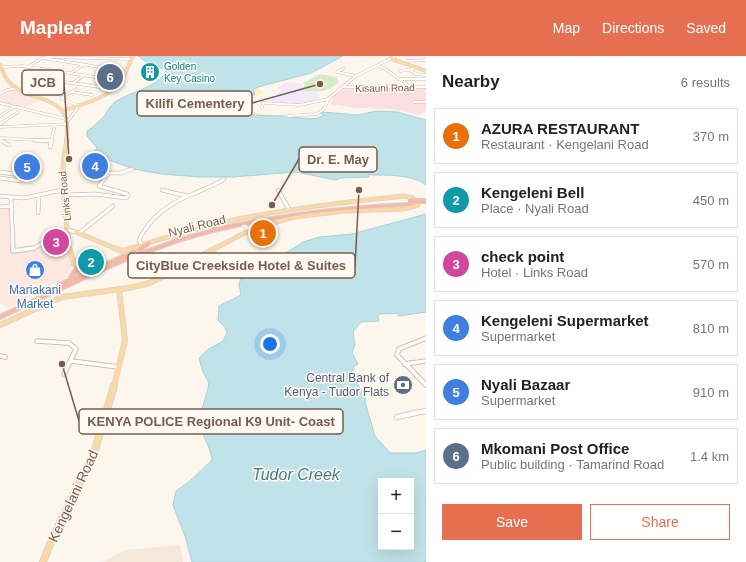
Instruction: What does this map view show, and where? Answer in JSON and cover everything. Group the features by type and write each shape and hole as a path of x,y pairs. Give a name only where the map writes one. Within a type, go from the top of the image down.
{"highway":[{"path":"412,205 426,202"},
{"name":"Nyali Road","path":"0,315 71,279 164,245 242,225 334,208 412,205"},
{"name":"Nyali Road","path":"0,315 87,274 95,268 138,250 212,226 330,207 412,205"},
{"path":"138,250 148,243"},
{"path":"71,279 79,267 95,268"}],"main road":[{"path":"392,57 407,61 426,70"},
{"path":"392,57 426,70"},
{"path":"61,109 79,106 114,89 121,81 132,58"},
{"path":"1,66 8,81 17,88 48,100 61,109 67,122"},
{"name":"Links Road","path":"67,122 61,163 70,254 74,263 87,274"},
{"path":"0,326 58,298 74,294 138,286 159,279 250,230 284,220 334,212 412,205 417,207 418,204 413,198 404,196 288,210 212,226 119,251 77,233"},
{"name":"Kengelani Road","path":"44,562 53,537 94,453 110,403 118,366 124,348 125,337 119,289"}],"street":[{"path":"28,67 46,56 72,58 132,58"},
{"path":"262,108 263,103 300,105 328,99 356,76 392,57"},
{"path":"42,58 125,71"},
{"path":"66,62 72,58"},
{"path":"407,61 419,58 426,60"},
{"path":"70,73 83,65"},
{"path":"1,66 28,67 121,81"},
{"path":"377,66 386,68 406,86"},
{"path":"344,68 337,72 356,76"},
{"path":"400,71 419,68"},
{"path":"24,81 42,69"},
{"path":"410,70 416,74 426,75"},
{"path":"73,83 84,75"},
{"path":"30,77 114,89"},
{"path":"397,79 426,79"},
{"path":"49,90 63,82"},
{"name":"Kisauni Road","path":"343,87 426,87"},
{"path":"0,94 7,90 17,88"},
{"path":"1,89 7,90"},
{"path":"0,127 55,125 67,122 79,106 61,99 76,89"},
{"path":"72,92 92,95"},
{"path":"288,116 317,114 324,110 328,99"},
{"path":"414,102 426,102"},
{"path":"0,103 67,122"},
{"path":"0,116 14,107"},
{"path":"0,124 18,112"},
{"path":"50,147 55,125"},
{"path":"0,139 52,141"},
{"path":"0,139 9,145"},
{"path":"64,195 96,194 126,198 128,196 127,194 99,186 109,173 121,173 132,169"},
{"path":"0,172 26,176 22,181 0,178"},
{"path":"0,178 6,172"},
{"path":"142,245 139,239 149,223 187,196 216,185 224,179"},
{"path":"0,196 11,199 39,196 63,190"},
{"path":"162,190 187,196"},
{"path":"278,190 288,210"},
{"path":"38,213 39,196"},
{"path":"11,199 13,251 34,248 51,238 68,233 77,233 114,206"},
{"path":"0,207 11,206"},
{"path":"242,225 250,230"},
{"path":"426,338 399,349 397,355 404,364 426,385"},
{"path":"37,341 69,343 76,349 64,374"},
{"path":"71,361 118,366"},
{"path":"404,364 426,361"},
{"path":"397,417 426,411"}],"shaded area":[{"path":"285,82 303,84 300,91 320,94 315,101 308,103 291,104 268,100 269,97 276,96 281,90 277,88"},
{"path":"426,88 426,110 419,115 391,109 357,108 330,104 334,96 344,89"},
{"path":"16,89 43,99 23,108 0,102 0,94"},
{"name":"Mariakani Market","path":"13,204 17,251 36,248 48,241 65,237 67,255 73,267 65,278 7,308 0,303 0,205"},
{"path":"180,545 183,562 103,562 125,550"}],"green space":[{"path":"320,74 337,77 339,82 335,86 322,91 301,90 305,85 303,83"}],"sand":[{"path":"247,86 260,89 263,93 248,101 243,106 248,112 281,116 331,119 245,122 232,95"}],"water":[{"path":"138,56 343,56 311,73 258,87 253,90 255,94 243,100 245,113 315,119 324,115 320,113 322,112 358,115 376,111 398,112 426,120 426,185 414,179 391,175 368,175 369,177 341,178 336,180 296,172 233,177 200,177 161,174 134,169 103,158 94,151 97,148 87,136 87,131 105,115 114,103 148,87 164,75 166,69 152,66"},
{"name":"Tudor Creek","path":"426,214 426,312 399,316 396,313 382,314 378,315 379,321 361,322 353,332 355,344 352,353 358,364 353,367 358,385 366,394 365,402 375,436 390,453 415,453 426,450 426,562 192,562 185,536 173,505 176,491 190,481 212,460 200,422 209,383 203,372 199,358 207,350 223,341 227,333 225,327 218,320 219,306 241,295 239,284 241,278 262,272 263,264 303,242 319,237 352,234"}],"place":[{"name":"Golden Key Casino","path":"150,72"},
{"name":"Mkomani Post Office","path":"110,77"},
{"name":"Kilifi Cementery","path":"320,84"},
{"name":"JCB","path":"69,159"},
{"name":"Kengeleni Supermarket","path":"95,166"},
{"name":"Nyali Bazaar","path":"27,167"},
{"name":"CityBlue Creekside Hotel & Suites","path":"359,190"},
{"name":"Dr. E. May","path":"272,205"},
{"name":"AZURA RESTAURANT","path":"263,233"},
{"name":"check point","path":"56,242"},
{"name":"Kengeleni Bell","path":"91,262"},
{"name":"Mariakani Market","path":"35,270"},
{"name":"KENYA POLICE Regional K9 Unit- Coast","path":"62,364"},
{"name":"Central Bank of Kenya - Tudor Flats","path":"403,385"}]}
